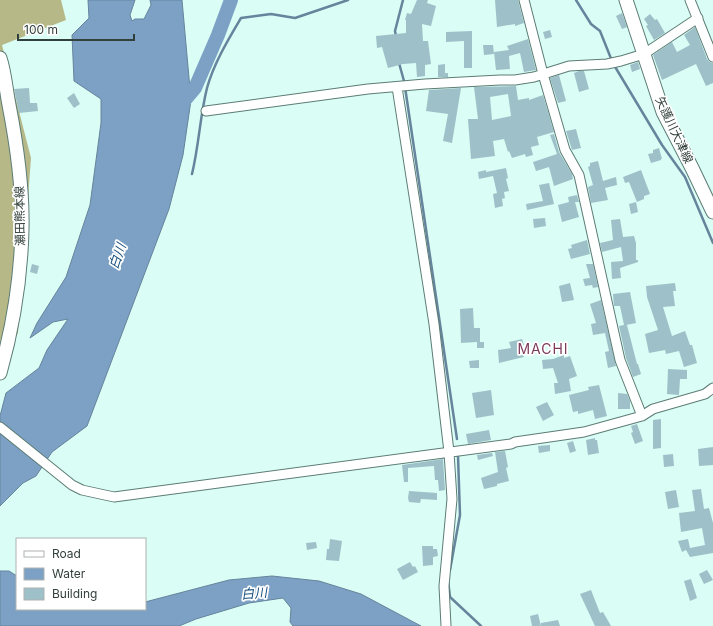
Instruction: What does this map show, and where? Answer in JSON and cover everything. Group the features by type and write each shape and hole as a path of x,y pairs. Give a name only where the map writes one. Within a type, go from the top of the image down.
{"main road":[{"name":"矢護川大津線","path":"626,0 663,112 713,212"},
{"name":"瀬田熊本線","path":"0,58 14,128 22,201 22,229 13,316 7,348 0,373"}],"street":[{"path":"524,0 565,150 579,175 620,360 642,416"},
{"path":"690,0 713,57"},
{"path":"206,111 368,89 493,80 515,80 570,66 607,64 644,54 698,18"},
{"path":"397,87 434,324 449,452 452,499 444,586 446,626"},
{"path":"0,427 72,485 82,490 114,497 511,444 515,442 584,432 642,416 652,409 705,394 713,388"}],"green space":[{"path":"0,0 61,0 66,20 2,45 31,158 18,333 0,363"}],"water":[{"name":"白川","path":"88,0 135,0 130,15 132,21 135,19 144,19 151,5 150,0 182,0 191,100 183,155 169,209 87,426 52,452 36,476 23,483 0,506 0,416 6,393 39,368 47,350 68,319 53,322 30,338 37,323 66,277 90,205 101,123 101,99 74,81 72,35 89,18"},
{"name":"白川","path":"0,571 9,571 16,575 16,610 146,610 146,602 229,580 272,576 319,581 361,594 421,626 293,626 290,622 291,608 283,598 249,603 196,619 179,626 0,626"}],"building":[{"path":"417,0 428,0 427,3 436,6 431,26 422,24 423,41 428,41 431,64 425,65 425,76 417,77 416,63 403,64 388,68 382,47 377,48 376,36 406,33 405,20 407,13 411,14"},
{"path":"495,0 518,0 524,23 515,26 515,24 497,27"},
{"path":"622,13 627,27 622,29 616,16"},
{"path":"650,14 655,20 657,19 665,33 654,40 646,26 648,25 644,19"},
{"path":"695,27 707,59 713,63 713,83 706,86 696,64 662,80 653,55 672,42 677,52 690,45 684,35"},
{"path":"550,30 552,37 545,39 543,32"},
{"path":"472,31 472,68 464,68 464,41 446,42 446,32"},
{"path":"528,39 536,70 524,72 520,53 509,56 510,69 496,70 494,52 509,50 507,46"},
{"path":"483,45 493,45 494,54 484,55"},
{"path":"638,62 640,69 632,72 630,65"},
{"path":"445,64 445,73 448,73 448,77 438,77 438,65"},
{"path":"584,71 589,89 579,92 574,73"},
{"path":"559,75 566,101 558,103 550,78"},
{"path":"516,86 518,100 529,98 529,100 543,95 554,132 537,137 539,145 531,147 533,155 526,157 525,154 512,158 509,151 508,152 504,139 493,141 495,156 471,159 468,119 478,119 474,87","holes":["508,94 511,116 492,120 490,97"]},
{"path":"29,88 30,103 37,103 38,111 19,113 14,89"},
{"path":"461,88 452,143 443,141 448,114 426,111 429,90"},
{"path":"74,93 80,104 74,108 67,98"},
{"path":"576,129 581,148 572,150 566,131"},
{"path":"554,134 559,152 572,174 573,179 554,186 549,167 536,171 533,162 557,154 550,135"},
{"path":"659,148 662,159 651,163 648,154 653,153 653,150"},
{"path":"598,161 603,181 616,177 617,185 605,188 608,200 591,203 588,187 593,185 588,167 590,166 590,163"},
{"path":"506,168 508,178 506,179 509,191 504,192 505,198 502,199 503,206 495,208 493,194 497,193 493,176 479,179 478,172"},
{"path":"641,170 650,194 644,196 644,199 637,202 629,182 625,183 623,177"},
{"path":"549,183 554,204 527,210 526,204 543,201 539,185"},
{"path":"577,195 579,202 575,202 579,217 562,222 558,205 569,202 568,197"},
{"path":"636,202 638,212 631,214 629,204"},
{"path":"545,218 546,226 534,228 533,219"},
{"path":"620,219 623,237 634,236 636,243 636,260 638,260 638,262 620,268 621,278 612,279 611,262 623,261 621,247 602,252 600,243 613,240 611,220"},
{"path":"587,240 590,254 571,259 568,249 572,248 571,245"},
{"path":"32,264 39,266 37,274 30,272"},
{"path":"586,264 593,264 598,287 593,288 592,285 585,286 583,279 590,278"},
{"path":"570,283 574,300 562,302 559,286"},
{"path":"675,283 676,291 673,291 675,306 663,307 672,336 685,331 690,345 692,345 697,363 684,367 679,351 666,354 665,350 649,353 645,334 658,330 647,297 646,286"},
{"path":"630,292 636,323 626,325 641,374 633,377 626,358 619,326 624,325 620,306 614,306 613,294"},
{"path":"601,300 616,366 608,368 605,352 609,351 605,333 593,335 591,324 596,323 590,304"},
{"path":"473,308 474,328 480,328 480,342 484,342 484,348 477,348 477,342 461,343 460,309"},
{"path":"522,339 524,345 521,345 524,357 499,363 498,350 511,348 509,342"},
{"path":"564,355 564,358 570,356 577,376 569,379 571,391 555,394 554,383 558,383 553,368 543,369 542,360 553,359"},
{"path":"479,360 479,368 470,368 469,361"},
{"path":"668,369 687,370 687,379 680,379 679,395 667,394"},
{"path":"599,385 607,416 595,419 593,410 578,414 578,411 573,412 569,395 589,390 588,387"},
{"path":"491,390 494,415 476,418 472,393"},
{"path":"618,393 627,394 630,401 630,409 618,409"},
{"path":"547,402 554,415 543,421 536,407"},
{"path":"661,419 661,448 653,449 653,420"},
{"path":"637,424 643,441 635,444 631,433 633,432 631,426"},
{"path":"489,430 491,440 468,444 466,434"},
{"path":"595,438 595,440 597,440 599,453 588,455 586,440"},
{"path":"573,441 576,451 570,453 567,443"},
{"path":"550,445 550,451 539,453 538,446"},
{"path":"713,447 713,465 699,466 698,449"},
{"path":"505,451 508,467 506,468 509,481 484,489 481,478 498,472 495,452"},
{"path":"492,453 493,456 478,460 477,455"},
{"path":"673,454 674,466 664,467 663,455"},
{"path":"443,459 445,490 439,491 438,480 435,480 434,466 408,468 408,482 404,482 402,465"},
{"path":"701,489 704,509 709,508 713,523 713,553 690,557 686,550 682,552 678,541 688,539 690,548 705,545 702,528 681,532 679,513 695,511 692,490"},
{"path":"676,490 679,507 668,509 665,492"},
{"path":"409,491 437,493 437,500 421,499 420,503 409,502"},
{"path":"330,539 342,541 339,561 326,560"},
{"path":"316,542 317,548 307,550 306,543"},
{"path":"422,546 433,546 433,549 437,549 438,556 433,557 433,565 423,566"},
{"path":"410,562 413,567 415,566 418,572 403,580 397,569"},
{"path":"707,570 713,580 704,584 699,574"},
{"path":"691,579 697,598 690,601 684,581"},
{"path":"591,590 600,613 603,612 611,626 595,626 580,594"},
{"path":"538,614 541,626 532,626 530,616"},
{"path":"558,620 560,626 541,626 541,623"}],"waterway":[{"path":"178,108 195,88 218,35 231,0"},
{"path":"192,174 207,88 217,61 241,18 271,14 295,18 348,0"},
{"path":"396,36 395,31 403,0"},
{"path":"576,0 591,24 600,31 612,61"},
{"path":"399,63 404,81"},
{"path":"614,65 662,145 685,177 713,243"},
{"path":"405,87 457,439"},
{"path":"450,570 460,515 458,456"},
{"path":"448,581 450,597 481,626"}],"district":[{"name":"MACHI","path":"543,349"}]}
